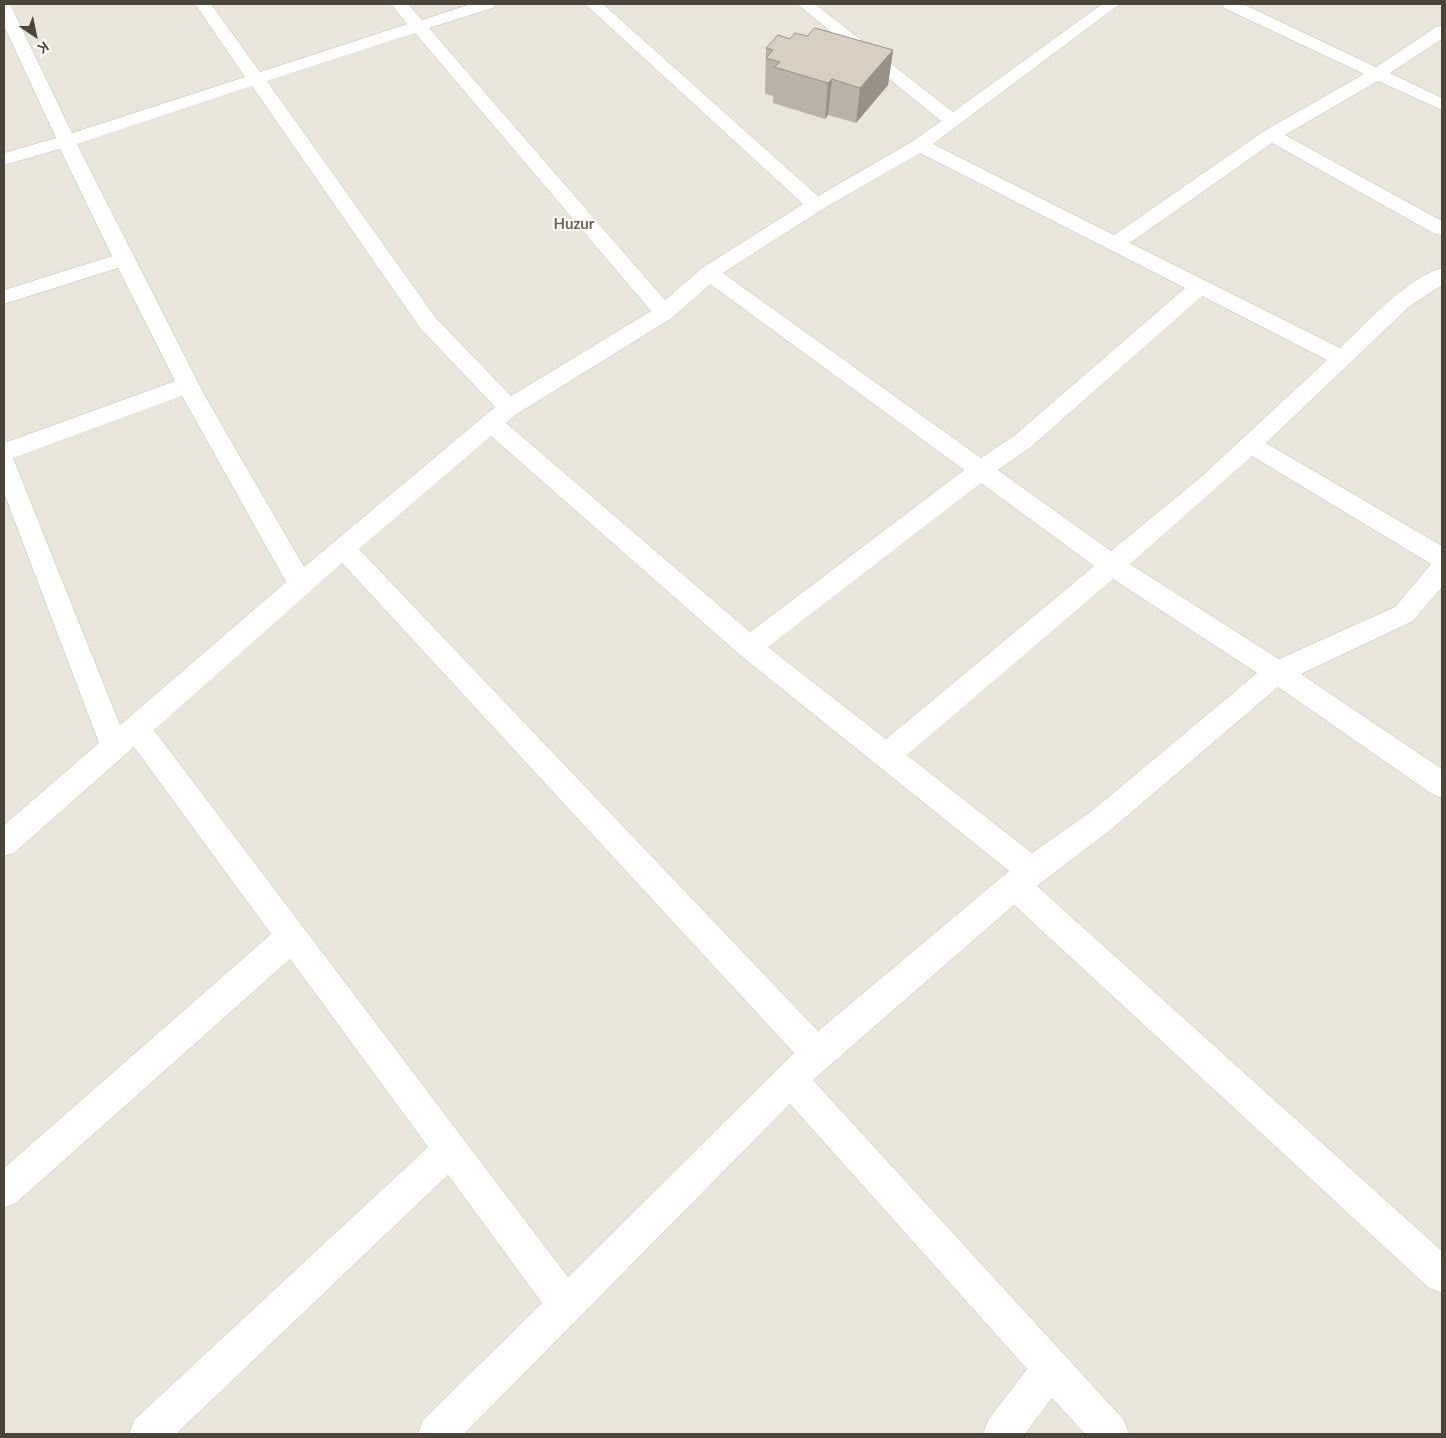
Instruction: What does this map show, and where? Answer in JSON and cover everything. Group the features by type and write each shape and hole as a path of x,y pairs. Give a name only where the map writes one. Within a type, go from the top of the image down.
{"street":[{"path":"203,4 428,323 500,415 749,648 886,756 1024,878 1442,1275"},
{"path":"400,4 664,313"},
{"path":"4,159 66,141 487,4"},
{"path":"593,4 816,205"},
{"path":"4,843 343,548 500,415 664,313 709,273 816,205 920,145 1112,4"},
{"path":"1230,4 1442,105"},
{"path":"4,8 12,47 66,141 188,385 301,585"},
{"path":"818,8 952,121"},
{"path":"1115,244 1271,135 1377,74 1442,31"},
{"path":"1271,135 1442,229"},
{"path":"920,145 1342,358"},
{"path":"4,298 124,259"},
{"path":"709,273 1110,564 1277,672 1442,785"},
{"path":"886,756 1110,564 1210,482 1403,301 1442,276"},
{"path":"749,648 982,470 1023,441 1200,287"},
{"path":"4,452 188,385"},
{"path":"1250,444 1442,558"},
{"path":"4,463 126,738 291,937 566,1305"},
{"path":"343,548 817,1053"},
{"path":"437,1434 817,1053 1024,878 1103,819 1277,672 1404,614 1442,569"},
{"path":"4,1190 291,937"},
{"path":"791,1080 1110,1434"},
{"path":"148,1434 450,1150"},
{"path":"1002,1434 1050,1369"}],"shaded area":[{"path":"4,4 1442,4 1442,1434 4,1434"}],"building":[{"path":"815,28 893,50 860,88 832,79 828,83 774,67 780,62 766,58 773,50 766,48 778,35 790,39 795,33 807,36"}],"district":[{"name":"Huzur","path":"574,224"}]}
